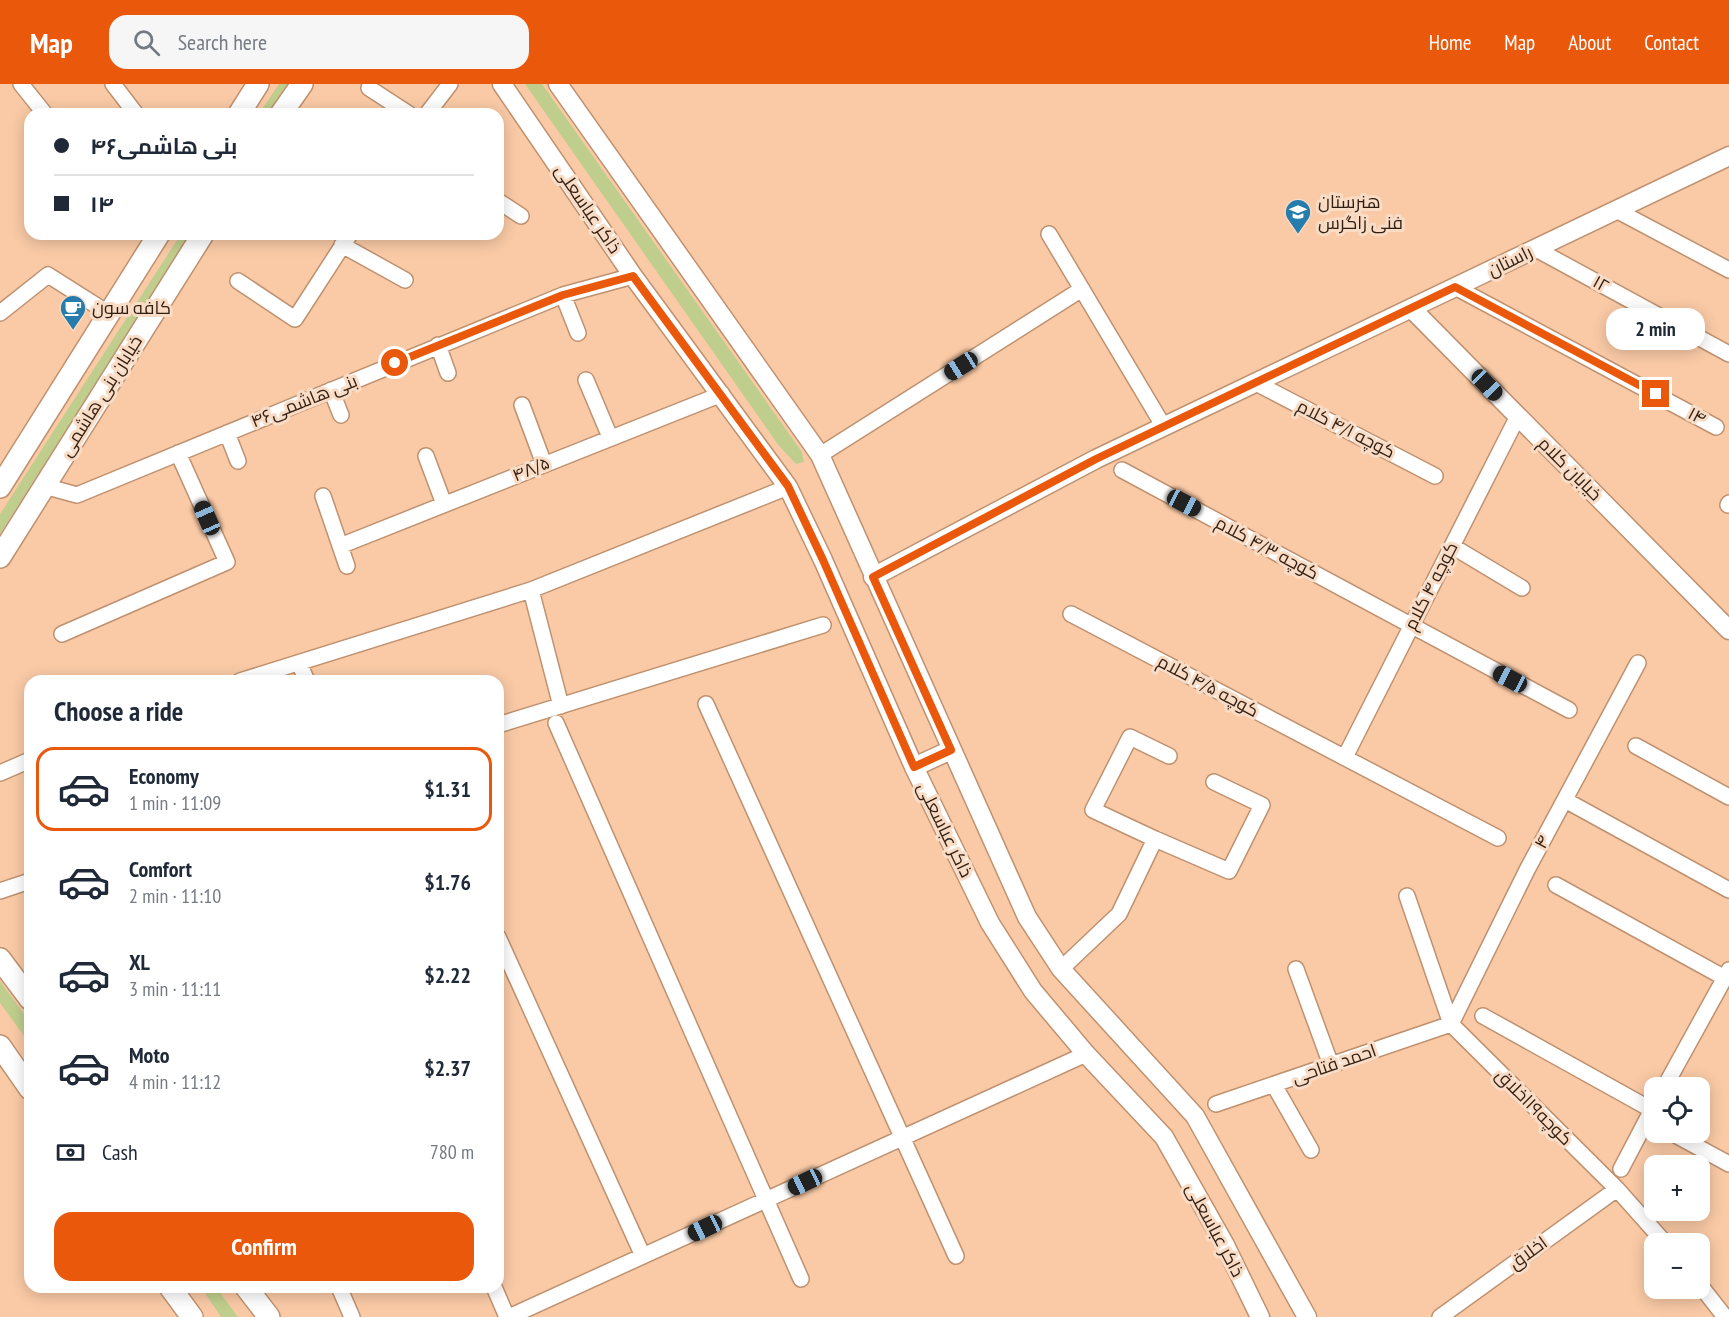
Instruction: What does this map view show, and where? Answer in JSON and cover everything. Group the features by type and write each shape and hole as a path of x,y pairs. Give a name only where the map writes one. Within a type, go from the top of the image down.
{"main road":[{"path":"243,108 258,84"},
{"path":"285,108 302,84"},
{"name":"خیابان بنی هاشمی","path":"0,487 108,313 149,240"},
{"name":"خیابان بنی هاشمی","path":"0,557 199,240"},
{"path":"0,959 24,991"},
{"path":"0,1046 24,1080"},
{"path":"174,1293 192,1317"},
{"path":"251,1293 269,1317"}],"street":[{"path":"21,84 40,108"},
{"path":"112,84 131,108"},
{"path":"432,108 450,84"},
{"name":"ذاکر عباسعلی","path":"502,84 633,276 788,486 914,767 990,923 1033,991 1086,1054 1164,1137 1226,1245 1260,1317"},
{"name":"ذاکر عباسعلی","path":"558,84 820,455 1027,917 1061,969 1195,1116 1307,1317"},
{"path":"369,88 400,108"},
{"name":"راستان","path":"873,577 1096,459 1729,156"},
{"path":"504,205 521,216"},
{"path":"1616,210 1729,270"},
{"path":"1049,234 1164,427"},
{"path":"238,281 295,319 346,240 405,280"},
{"name":"۱۲","path":"1536,249 1729,354"},
{"path":"0,313 48,275 108,313"},
{"name":"بنی هاشمی۴۶","path":"44,486 76,495 563,295 633,276"},
{"name":"۱۴","path":"1455,287 1716,427"},
{"path":"820,455 1082,289"},
{"path":"563,295 578,333"},
{"name":"خیابان کلام","path":"1411,308 1729,630"},
{"path":"438,345 448,373"},
{"path":"586,380 610,437"},
{"name":"کوچه ۴/۱ کلام","path":"1256,383 1435,476"},
{"path":"331,390 341,415"},
{"name":"۴۸/۵","path":"340,546 722,394"},
{"path":"522,405 544,464"},
{"name":"کوچه ۴ کلام","path":"1345,757 1518,416"},
{"path":"227,433 238,461"},
{"path":"62,634 227,562 178,453"},
{"path":"426,456 444,504"},
{"name":"کوچه ۴/۳ کلام","path":"1122,470 1569,710"},
{"path":"260,675 531,590 788,486"},
{"path":"323,496 347,566"},
{"path":"1452,546 1522,588"},
{"path":"531,590 561,706"},
{"name":"کوچه ۴/۵ کلام","path":"1071,614 1498,838"},
{"path":"504,723 823,625"},
{"path":"299,663 304,675"},
{"name":"۴","path":"1451,1024 1565,800 1638,663"},
{"path":"706,704 956,1256"},
{"path":"556,723 801,1279"},
{"path":"1169,756 1130,737 1094,810 1229,871 1262,805 1214,783"},
{"path":"1636,746 1729,797"},
{"path":"914,767 951,750"},
{"path":"0,773 24,763"},
{"path":"1565,800 1729,890"},
{"path":"1061,969 1119,914 1155,839"},
{"path":"0,891 24,882"},
{"path":"1556,885 1725,983 1670,1077"},
{"path":"1407,896 1451,1024"},
{"path":"504,950 643,1256"},
{"path":"1296,969 1331,1065"},
{"path":"1483,1016 1644,1110"},
{"name":"احمد فتاحی","path":"1216,1104 1451,1024"},
{"name":"کوچه۱۹اخلاق","path":"1451,1024 1617,1189 1656,1233"},
{"path":"497,1293 508,1317 1086,1054"},
{"path":"1274,1085 1311,1150"},
{"path":"1622,1169 1644,1129"},
{"path":"1690,1143 1729,1164"},
{"name":"اخلاق","path":"1440,1317 1617,1189"},
{"path":"342,1293 352,1317"},
{"path":"1710,1298 1725,1317"}],"green space":[{"path":"279,84 293,84 277,108 263,108"},
{"path":"525,84 542,84 802,452 804,462 796,464 779,446"},
{"path":"177,240 189,240 0,534 0,514"},
{"path":"0,981 24,1014 24,1036 0,1003"},
{"path":"205,1293 220,1293 238,1317 221,1317"}],"place":[{"name":"هنرستان فنی زاگرس","path":"1298,235"},
{"name":"کافه سون","path":"73,331"}],"route":[{"path":"395,363 563,295 633,276 722,394 775,472 788,486 914,767 951,750 873,577 1096,459 1455,287 1656,394"}]}
